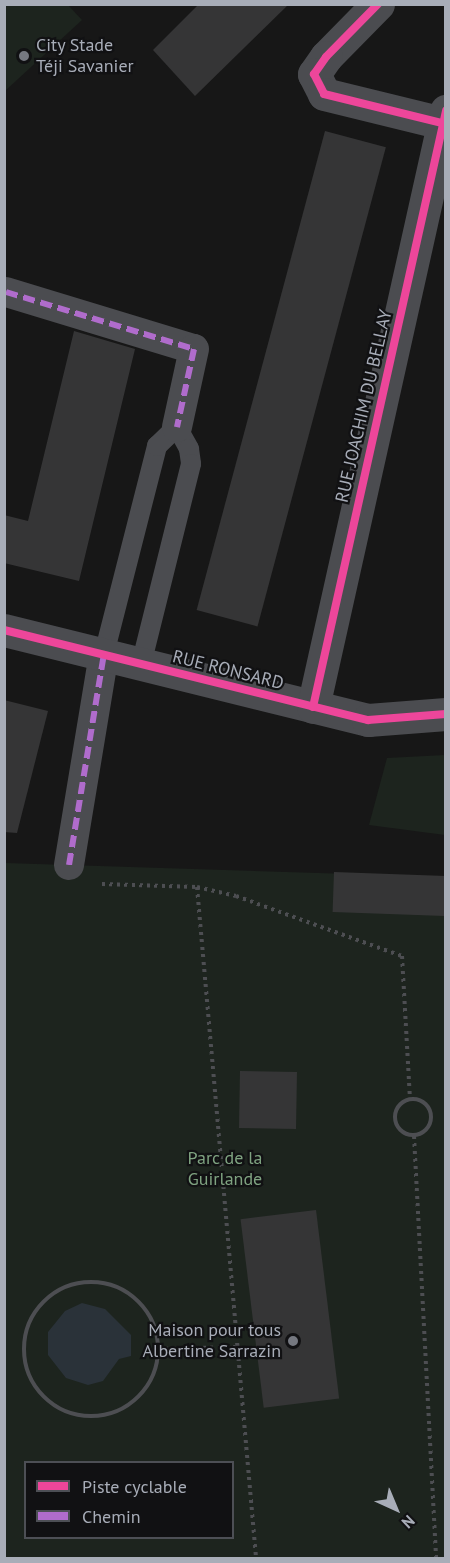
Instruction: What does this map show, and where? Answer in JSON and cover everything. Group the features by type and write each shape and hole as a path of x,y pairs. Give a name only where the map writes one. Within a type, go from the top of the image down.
{"street":[{"path":"378,4 326,57 314,74 324,94 445,120"},
{"name":"RUE JOACHIM DU BELLAY","path":"313,707 445,120"},
{"path":"5,292 194,349 177,427"},
{"name":"RUE RONSARD","path":"4,630 368,720 446,714"},
{"path":"69,865 104,654"}],"lane":[{"path":"104,654 157,446 177,427 189,449 192,464 141,663"}],"path":[{"path":"69,865 68,883 197,887 236,896 402,956 411,1099"},
{"path":"197,887 235,1347 256,1558"},
{"path":"411,1099 425,1104 431,1118 428,1128 414,1136 402,1133 395,1123 399,1105 411,1099"},
{"path":"414,1136 436,1558"},
{"path":"93,1282 113,1285 146,1310 155,1328 158,1349 155,1372 143,1392 125,1407 103,1415 80,1415 49,1401 28,1373 24,1350 28,1327 38,1309 71,1285 93,1282"},
{"path":"158,1349 235,1347"}],"green space":[{"name":"City Stade Téji Savanier","path":"5,4 68,5 82,20 5,91"},
{"path":"445,755 445,835 369,825 387,758"},
{"name":"Parc de la Guirlande","path":"5,863 445,877 445,1558 5,1558"}],"shaded area":[{"path":"82,1303 105,1309 131,1335 131,1356 119,1359 103,1381 88,1385 66,1378 48,1355 48,1332 65,1311"}],"building":[{"path":"199,4 289,4 195,96 153,50"},
{"path":"325,131 386,147 257,626 197,610"},
{"path":"74,331 135,349 79,581 4,563 4,515 28,521"},
{"path":"4,700 48,711 17,833 4,832"},
{"path":"334,872 446,876 445,916 333,912"},
{"path":"240,1071 297,1072 296,1129 239,1128"},
{"name":"Maison pour tous Albertine Sarrazin","path":"316,1210 339,1399 264,1408 241,1219"}],"marked path":[{"path":"6,292 194,349 177,427"},
{"path":"69,865 104,654"}],"cycle path":[{"path":"378,4 326,57 314,74 324,94 446,124"},
{"path":"313,707 446,111"},
{"path":"4,630 368,720 446,714"}],"place":[{"name":"City Stade Téji Savanier","path":"24,56"},
{"name":"Maison pour tous Albertine Sarrazin","path":"293,1341"}]}
